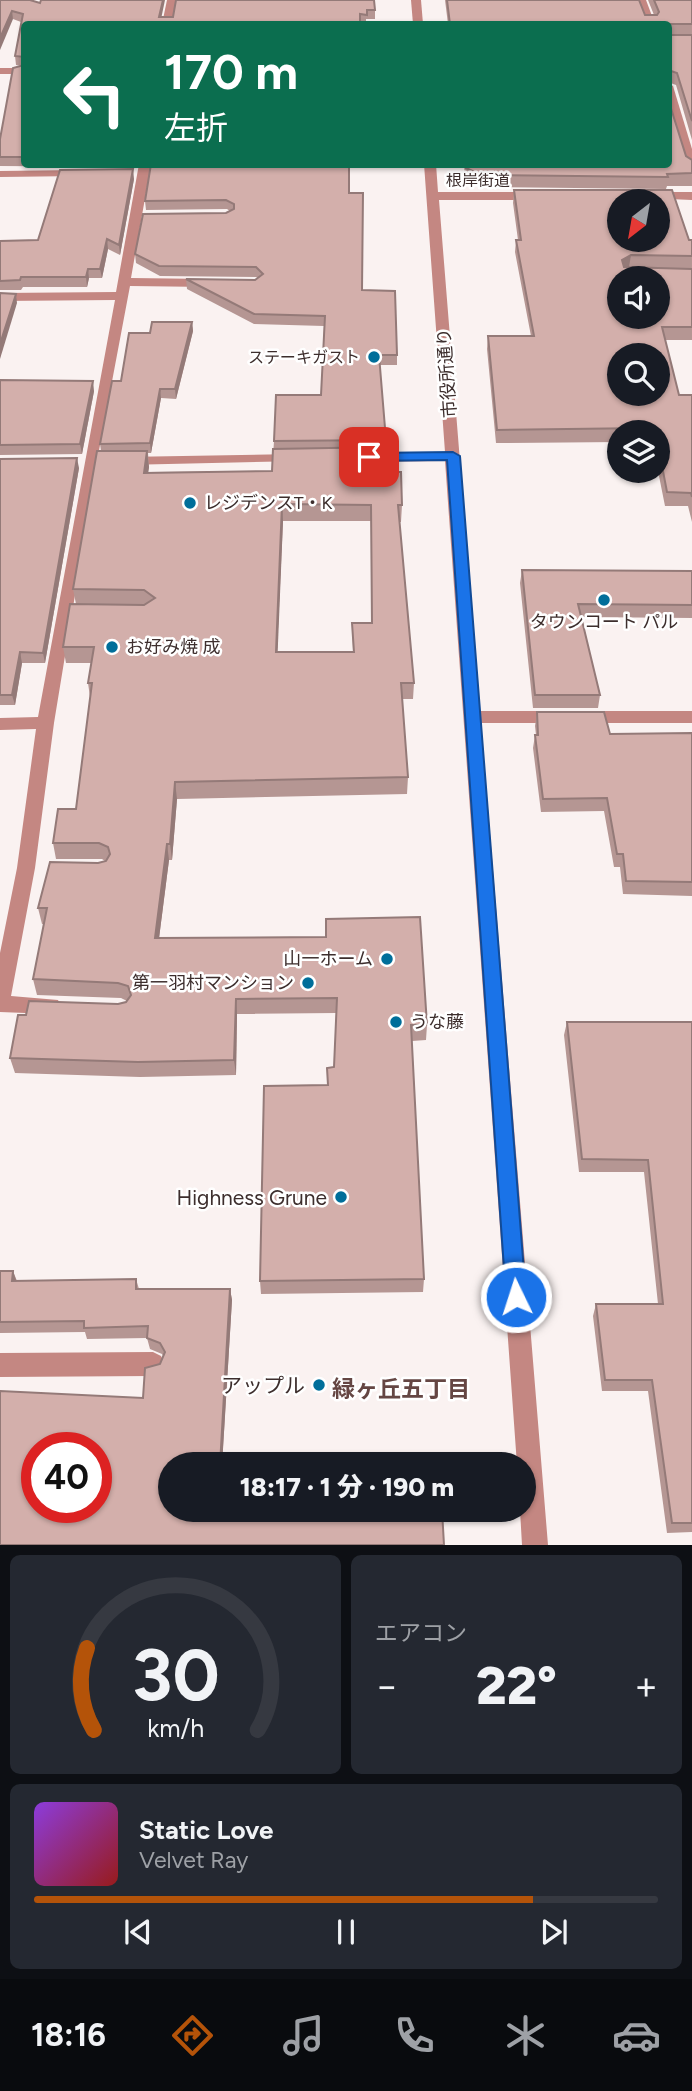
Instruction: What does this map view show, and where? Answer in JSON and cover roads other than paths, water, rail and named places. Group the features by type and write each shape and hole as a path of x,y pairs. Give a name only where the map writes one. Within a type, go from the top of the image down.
{"street":[{"path":"168,21 172,0"},
{"path":"416,0 418,21"},
{"path":"641,0 649,21"},
{"path":"0,71 21,71"},
{"path":"672,92 678,101 692,168"},
{"name":"市役所通り","path":"430,168 535,1545"},
{"path":"0,174 70,169 94,173"},
{"path":"67,1007 0,1004 32,868 45,723 71,613 83,461 144,217 140,170"},
{"name":"根岸街道","path":"433,195 542,196"},
{"path":"670,196 692,196"},
{"path":"0,297 229,283"},
{"path":"355,458 453,456"},
{"path":"83,461 313,458"},
{"path":"471,717 692,717"},
{"path":"0,724 45,723"},
{"path":"0,1365 153,1364"}],"place":[{"name":"ステーキガスト","path":"374,357"},
{"name":"レジデンスT・K","path":"190,503"},
{"name":"タウンコート パル","path":"604,600"},
{"name":"お好み焼 成","path":"112,647"},
{"name":"山一ホーム","path":"387,959"},
{"name":"第一羽村マンション","path":"308,983"},
{"name":"うな藤","path":"396,1022"},
{"name":"Highness Grune","path":"341,1197"},
{"name":"アップル","path":"319,1385"}],"district":[{"name":"緑ヶ丘五丁目","path":"401,1389"}]}
